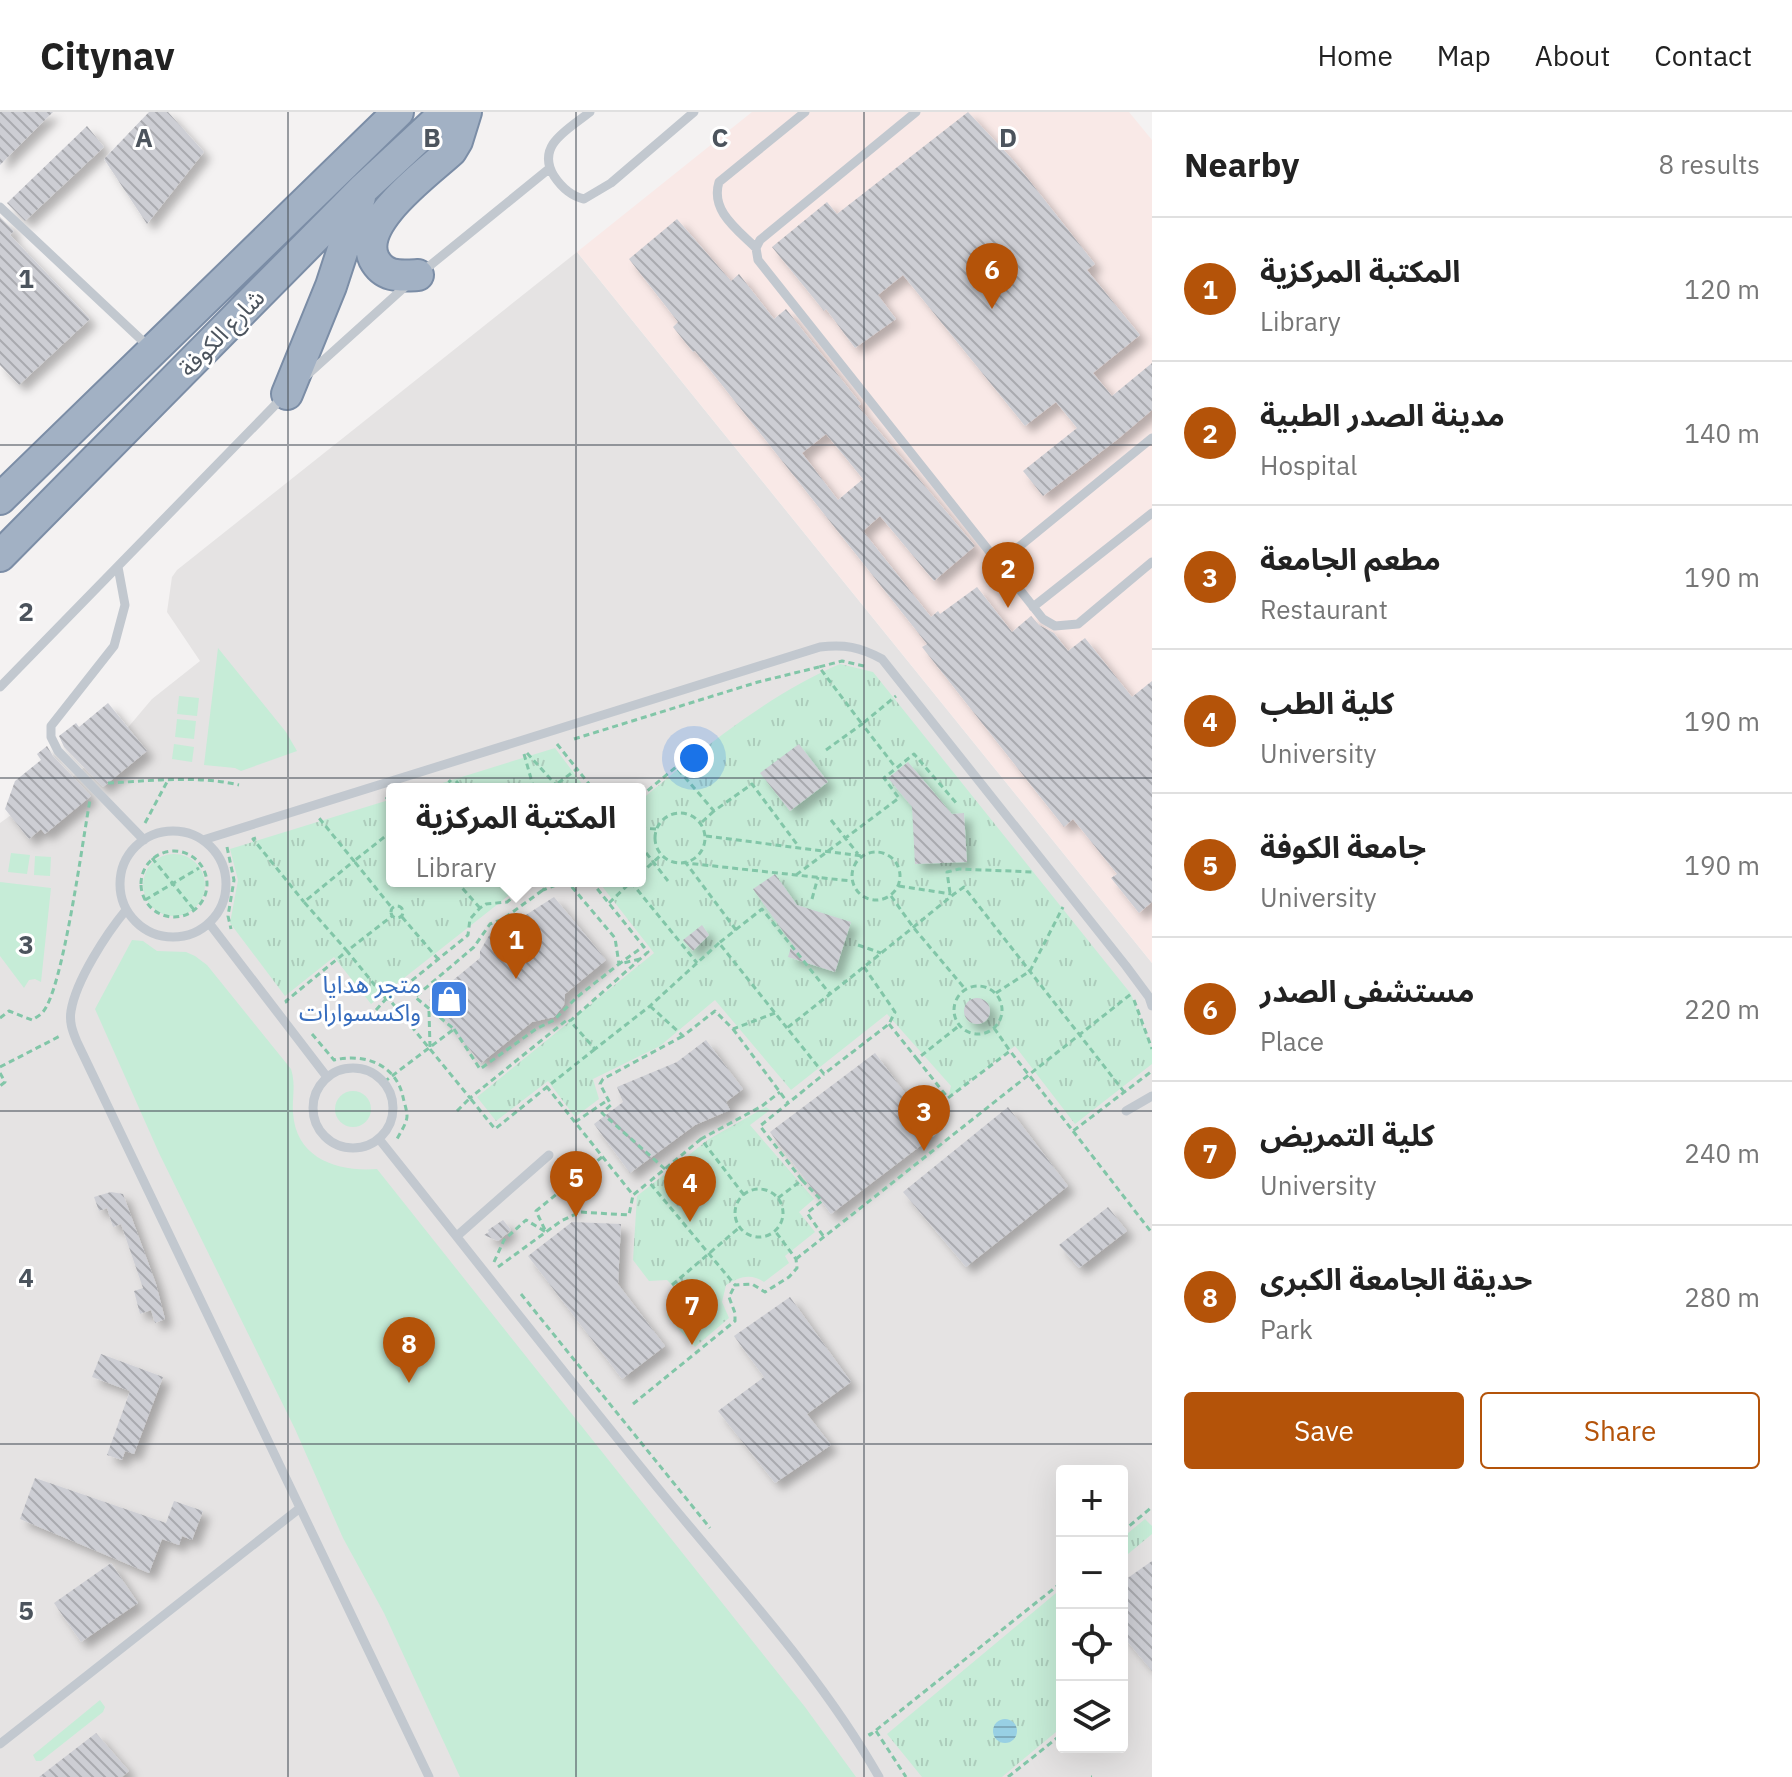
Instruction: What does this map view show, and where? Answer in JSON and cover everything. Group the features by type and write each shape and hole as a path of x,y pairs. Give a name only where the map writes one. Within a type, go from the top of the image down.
{"highway":[{"name":"شارع الكوفة","path":"0,499 398,112"},
{"name":"شارع الكوفة","path":"0,556 362,190 446,112"},
{"path":"418,275 385,273 375,262 373,233 380,218 451,151 466,112"},
{"path":"287,394 331,286 362,190"}],"lane":[{"path":"590,112 554,140 547,154 550,168 560,185 574,197 584,199 611,183 694,112"},
{"path":"756,248 723,216 716,190 719,182 805,112"},
{"path":"916,112 760,240 756,248 758,260 1043,619 1055,626 1078,624 1152,562"},
{"path":"0,687 287,394 418,275 550,168"},
{"path":"0,207 152,349"},
{"path":"998,564 1152,438"},
{"path":"1033,607 1152,513"},
{"path":"118,567 125,605 114,646 51,726 51,737 58,751 142,837"},
{"path":"203,840 820,647 844,644 882,659 1151,999"},
{"path":"174,831 203,840 214,851 226,880 225,896 209,923 196,932 165,936 149,931 136,922 126,910 120,879 124,864 142,837 174,831"},
{"path":"126,910 106,934 76,995 71,1024 77,1042 429,1777"},
{"path":"209,923 327,1077"},
{"path":"350,1067 375,1073 384,1082 394,1105 388,1129 379,1139 367,1146 353,1148 339,1146 327,1139 313,1115 313,1101 327,1077 350,1067"},
{"path":"1126,1111 1152,1096"},
{"path":"379,1139 821,1688 879,1777"},
{"path":"457,1236 549,1155"},
{"path":"0,1744 300,1508"}],"path":[{"path":"571,740 758,682 842,661 874,668"},
{"path":"819,667 896,768"},
{"path":"826,750 896,696 888,687"},
{"path":"557,744 588,783"},
{"path":"532,783 524,754 527,753 554,783"},
{"path":"796,875 899,798 884,778 914,754 958,805"},
{"path":"646,792 676,767 714,811"},
{"path":"559,783 577,769"},
{"path":"439,780 453,779 457,783"},
{"path":"448,783 453,779"},
{"path":"142,837 168,780"},
{"path":"0,1018 9,1011 32,1020 43,1013 48,1004 60,970 92,784 168,780 224,781 239,785"},
{"path":"701,823 752,784 799,847"},
{"path":"686,863 701,853 706,836 701,823 688,814 677,813 663,820 655,843 661,855 670,862 851,881"},
{"path":"332,814 319,818 392,908 392,916"},
{"path":"831,820 860,855"},
{"path":"646,829 657,830"},
{"path":"266,835 253,839 430,1047 495,1129 650,1006 719,943 762,909 830,994"},
{"path":"304,902 386,836"},
{"path":"706,836 860,855 877,852 892,858 900,871 898,886 891,896 878,901 864,898 854,888 851,881 853,867 860,855"},
{"path":"238,938 228,921 234,880 226,848 240,843"},
{"path":"179,851 197,860 207,883 204,899 195,911 182,917 163,917 151,910 140,880 152,858 165,852 179,851"},
{"path":"646,852 668,881"},
{"path":"646,868 661,855"},
{"path":"152,858 195,911"},
{"path":"952,894 947,872 959,869 1035,872 1026,861"},
{"path":"686,863 736,930"},
{"path":"145,900 199,868"},
{"path":"812,899 818,877"},
{"path":"898,886 952,894"},
{"path":"461,887 480,908"},
{"path":"376,1010 468,935 470,919 480,908 486,904 507,902 526,887"},
{"path":"546,887 503,919 490,924 474,947 415,997 454,1029 480,1069 536,1029 554,1020 577,997 644,946"},
{"path":"543,890 551,887"},
{"path":"572,887 615,938 619,964"},
{"path":"457,1111 568,1019 570,1021 648,952 596,887"},
{"path":"609,903 626,887"},
{"path":"637,887 697,964"},
{"path":"787,1028 964,887 1125,1093"},
{"path":"891,896 966,990"},
{"path":"392,908 396,905 401,907 402,917 438,959"},
{"path":"996,993 1030,971 1063,907"},
{"path":"295,1012 286,1001 392,916"},
{"path":"392,916 402,917"},
{"path":"719,943 824,1074"},
{"path":"858,945 881,953"},
{"path":"619,964 640,959"},
{"path":"824,1237 807,1213 822,1201 760,1126 889,1024 895,1012 864,967"},
{"path":"981,986 996,993 1002,1015 994,1028 988,1032 973,1033 960,1025 955,1010 960,995 981,986"},
{"path":"796,1259 1131,994 1152,1049"},
{"path":"650,1006 683,1036"},
{"path":"429,1009 430,1047"},
{"path":"665,1169 602,1113 611,1105 600,1084 603,1079 683,1036 715,1011 733,1029 788,1103"},
{"path":"733,1029 775,1013"},
{"path":"570,1021 595,1049"},
{"path":"304,1024 334,1060 349,1057 376,1062 394,1074 401,1086 407,1116 397,1139 399,1145"},
{"path":"889,1024 948,1098 1010,1051"},
{"path":"917,1059 960,1025"},
{"path":"994,1028 1152,1233"},
{"path":"384,1082 454,1029"},
{"path":"0,1086 5,1082 0,1070 59,1036 67,1035"},
{"path":"1073,1131 1152,1071"},
{"path":"547,1087 633,1195"},
{"path":"466,1228 498,1267 580,1212 629,1215 633,1195 701,1139 762,1106 780,1092"},
{"path":"575,1122 608,1100"},
{"path":"701,1139 744,1195"},
{"path":"546,1232 536,1211 602,1157"},
{"path":"778,1198 802,1180"},
{"path":"649,1182 735,1285"},
{"path":"761,1189 778,1198 783,1217 775,1231 757,1237 740,1227 736,1207 744,1195 761,1189"},
{"path":"494,1262 504,1240 526,1220 546,1232"},
{"path":"672,1285 740,1227"},
{"path":"735,1285 752,1284 765,1292 797,1268 796,1259 775,1231"},
{"path":"633,1404 735,1321 729,1297 735,1285"},
{"path":"516,1289 710,1529"},
{"path":"1128,1527 1152,1508"},
{"path":"864,1725 870,1735 876,1731 1056,1587"},
{"path":"876,1731 906,1777"},
{"path":"1008,1777 1056,1739"}],"shaded area":[{"path":"752,112 1129,112 1152,140 1152,963 577,252"},
{"path":"577,252 1152,963 1152,1777 0,1777 0,823 25,805 46,798 114,744 152,699 200,661 167,612 172,577 177,570"}],"green space":[{"path":"218,648 286,732 297,751 241,771 204,765"},
{"path":"840,664 873,672 1131,994 1152,1049 1152,1064 1075,1124 1015,1046 948,1098 951,1086 887,1014 791,1090 715,1000 660,1046 593,1079 599,1099 575,1117 548,1081 496,1121 477,1097 654,953 603,887 646,887 646,796 761,707"},
{"path":"179,696 199,698 197,716 177,714"},
{"path":"177,719 196,721 194,739 175,737"},
{"path":"174,744 194,747 192,762 172,759"},
{"path":"555,748 581,783 442,783"},
{"path":"386,801 386,887 519,887 371,1004 334,957 285,996 230,923 238,880 230,849"},
{"path":"11,853 30,855 27,874 8,872"},
{"path":"174,854 196,863 205,885 196,907 174,916 152,907 143,885 152,863"},
{"path":"35,856 51,857 50,876 34,875"},
{"path":"0,882 51,888 41,982 29,980 24,988 0,956"},
{"path":"132,940 143,941 157,951 186,952 207,965 291,1069 293,1113 302,1142 311,1152 334,1165 377,1169 805,1707 856,1777 460,1777 384,1613 343,1538 295,1429 159,1153 95,1009"},
{"path":"353,1091 366,1096 371,1109 366,1122 353,1127 340,1122 335,1109 340,1096"},
{"path":"766,1107 770,1110 750,1125 814,1199 799,1212 815,1232 785,1256 789,1263 764,1282 745,1277 726,1285 722,1302 729,1318 695,1347 667,1316 675,1288 667,1280 649,1281 633,1260 637,1196 709,1139"},
{"path":"1145,1519 1152,1526 1152,1534 1128,1554 1128,1533"},
{"path":"1056,1593 1056,1732 1002,1777 922,1777 887,1734"},
{"path":"100,1700 105,1707 103,1712 41,1761 36,1761 33,1755"}],"water":[{"path":"1005,1719 1014,1722 1017,1731 1014,1740 1005,1743 996,1740 993,1731 996,1722"}],"building":[{"path":"0,112 53,112 0,165"},
{"path":"149,112 168,112 204,152 147,224 104,159"},
{"path":"968,112 1014,161 1095,264 1087,270 1140,335 1093,373 1112,396 1152,363 1152,410 1043,496 1023,471 1077,428 1056,402 1025,426 903,275 878,295 896,319 855,348 772,247 827,202 837,214"},
{"path":"87,126 104,147 25,221 7,203"},
{"path":"0,217 14,231 10,235 90,319 19,385 0,365"},
{"path":"677,219 731,281 739,274 774,319 786,309 861,404 858,406 975,546 934,581 880,516 863,531 931,617 938,611 940,614 977,587 1012,632 1031,616 1039,625 1054,633 1068,651 1085,638 1132,697 1152,681 1152,902 1139,913 1111,878 1117,874 1073,819 1064,827 922,647 927,644 673,327 678,322 629,259","holes":["826,434 863,479 838,500 802,453"]},
{"path":"108,703 147,751 103,787 64,747 59,736 76,723 79,727"},
{"path":"799,744 828,782 790,811 760,773"},
{"path":"47,746 91,796 45,834 41,829 29,839 5,809 15,781 41,760 37,754"},
{"path":"908,762 952,814 964,813 967,862 915,864 912,807 888,778"},
{"path":"775,874 797,905 851,922 835,972 788,957 792,944 753,889"},
{"path":"554,897 606,960 565,994 564,1005 554,1017 532,1022 481,1063 429,1000 480,958 480,951 490,934 507,927"},
{"path":"702,925 709,935 693,951 683,940"},
{"path":"977,998 986,1002 990,1011 986,1020 977,1024 968,1020 964,1011 968,1002"},
{"path":"706,1040 743,1089 726,1102 730,1110 695,1125 630,1173 594,1124 623,1102 617,1087 677,1062"},
{"path":"875,1053 936,1134 831,1214 770,1132"},
{"path":"1008,1107 1068,1186 966,1267 903,1192"},
{"path":"111,1192 123,1194 156,1284 165,1319 155,1323 151,1310 140,1314 134,1291 143,1288 121,1224 113,1227 107,1208 99,1211 94,1197"},
{"path":"1108,1207 1127,1231 1079,1268 1059,1245"},
{"path":"503,1220 511,1230 498,1241 484,1235 488,1230"},
{"path":"572,1222 621,1224 618,1284 665,1346 622,1379 528,1256"},
{"path":"790,1297 851,1382 807,1414 831,1445 775,1483 718,1411 764,1377 734,1336"},
{"path":"101,1354 163,1377 134,1454 125,1451 122,1460 107,1455 130,1391 92,1377"},
{"path":"35,1478 166,1523 174,1501 203,1511 192,1540 182,1536 179,1545 162,1539 149,1573 20,1519"},
{"path":"1152,1561 1152,1671 1128,1642 1128,1578"},
{"path":"111,1563 138,1603 81,1642 54,1603"},
{"path":"96,1733 129,1771 122,1777 39,1777"}],"place":[{"name":"مستشفى الصدر","path":"992,309"},
{"name":"مدينة الصدر الطبية","path":"1008,608"},
{"name":"المكتبة المركزية","path":"516,979"},
{"name":"متجر هدايا واكسسوارات","path":"449,999"},
{"name":"مطعم الجامعة","path":"924,1151"},
{"name":"جامعة الكوفة","path":"576,1217"},
{"name":"كلية الطب","path":"690,1222"},
{"name":"كلية التمريض","path":"692,1345"},
{"name":"حديقة الجامعة الكبرى","path":"409,1383"}]}
